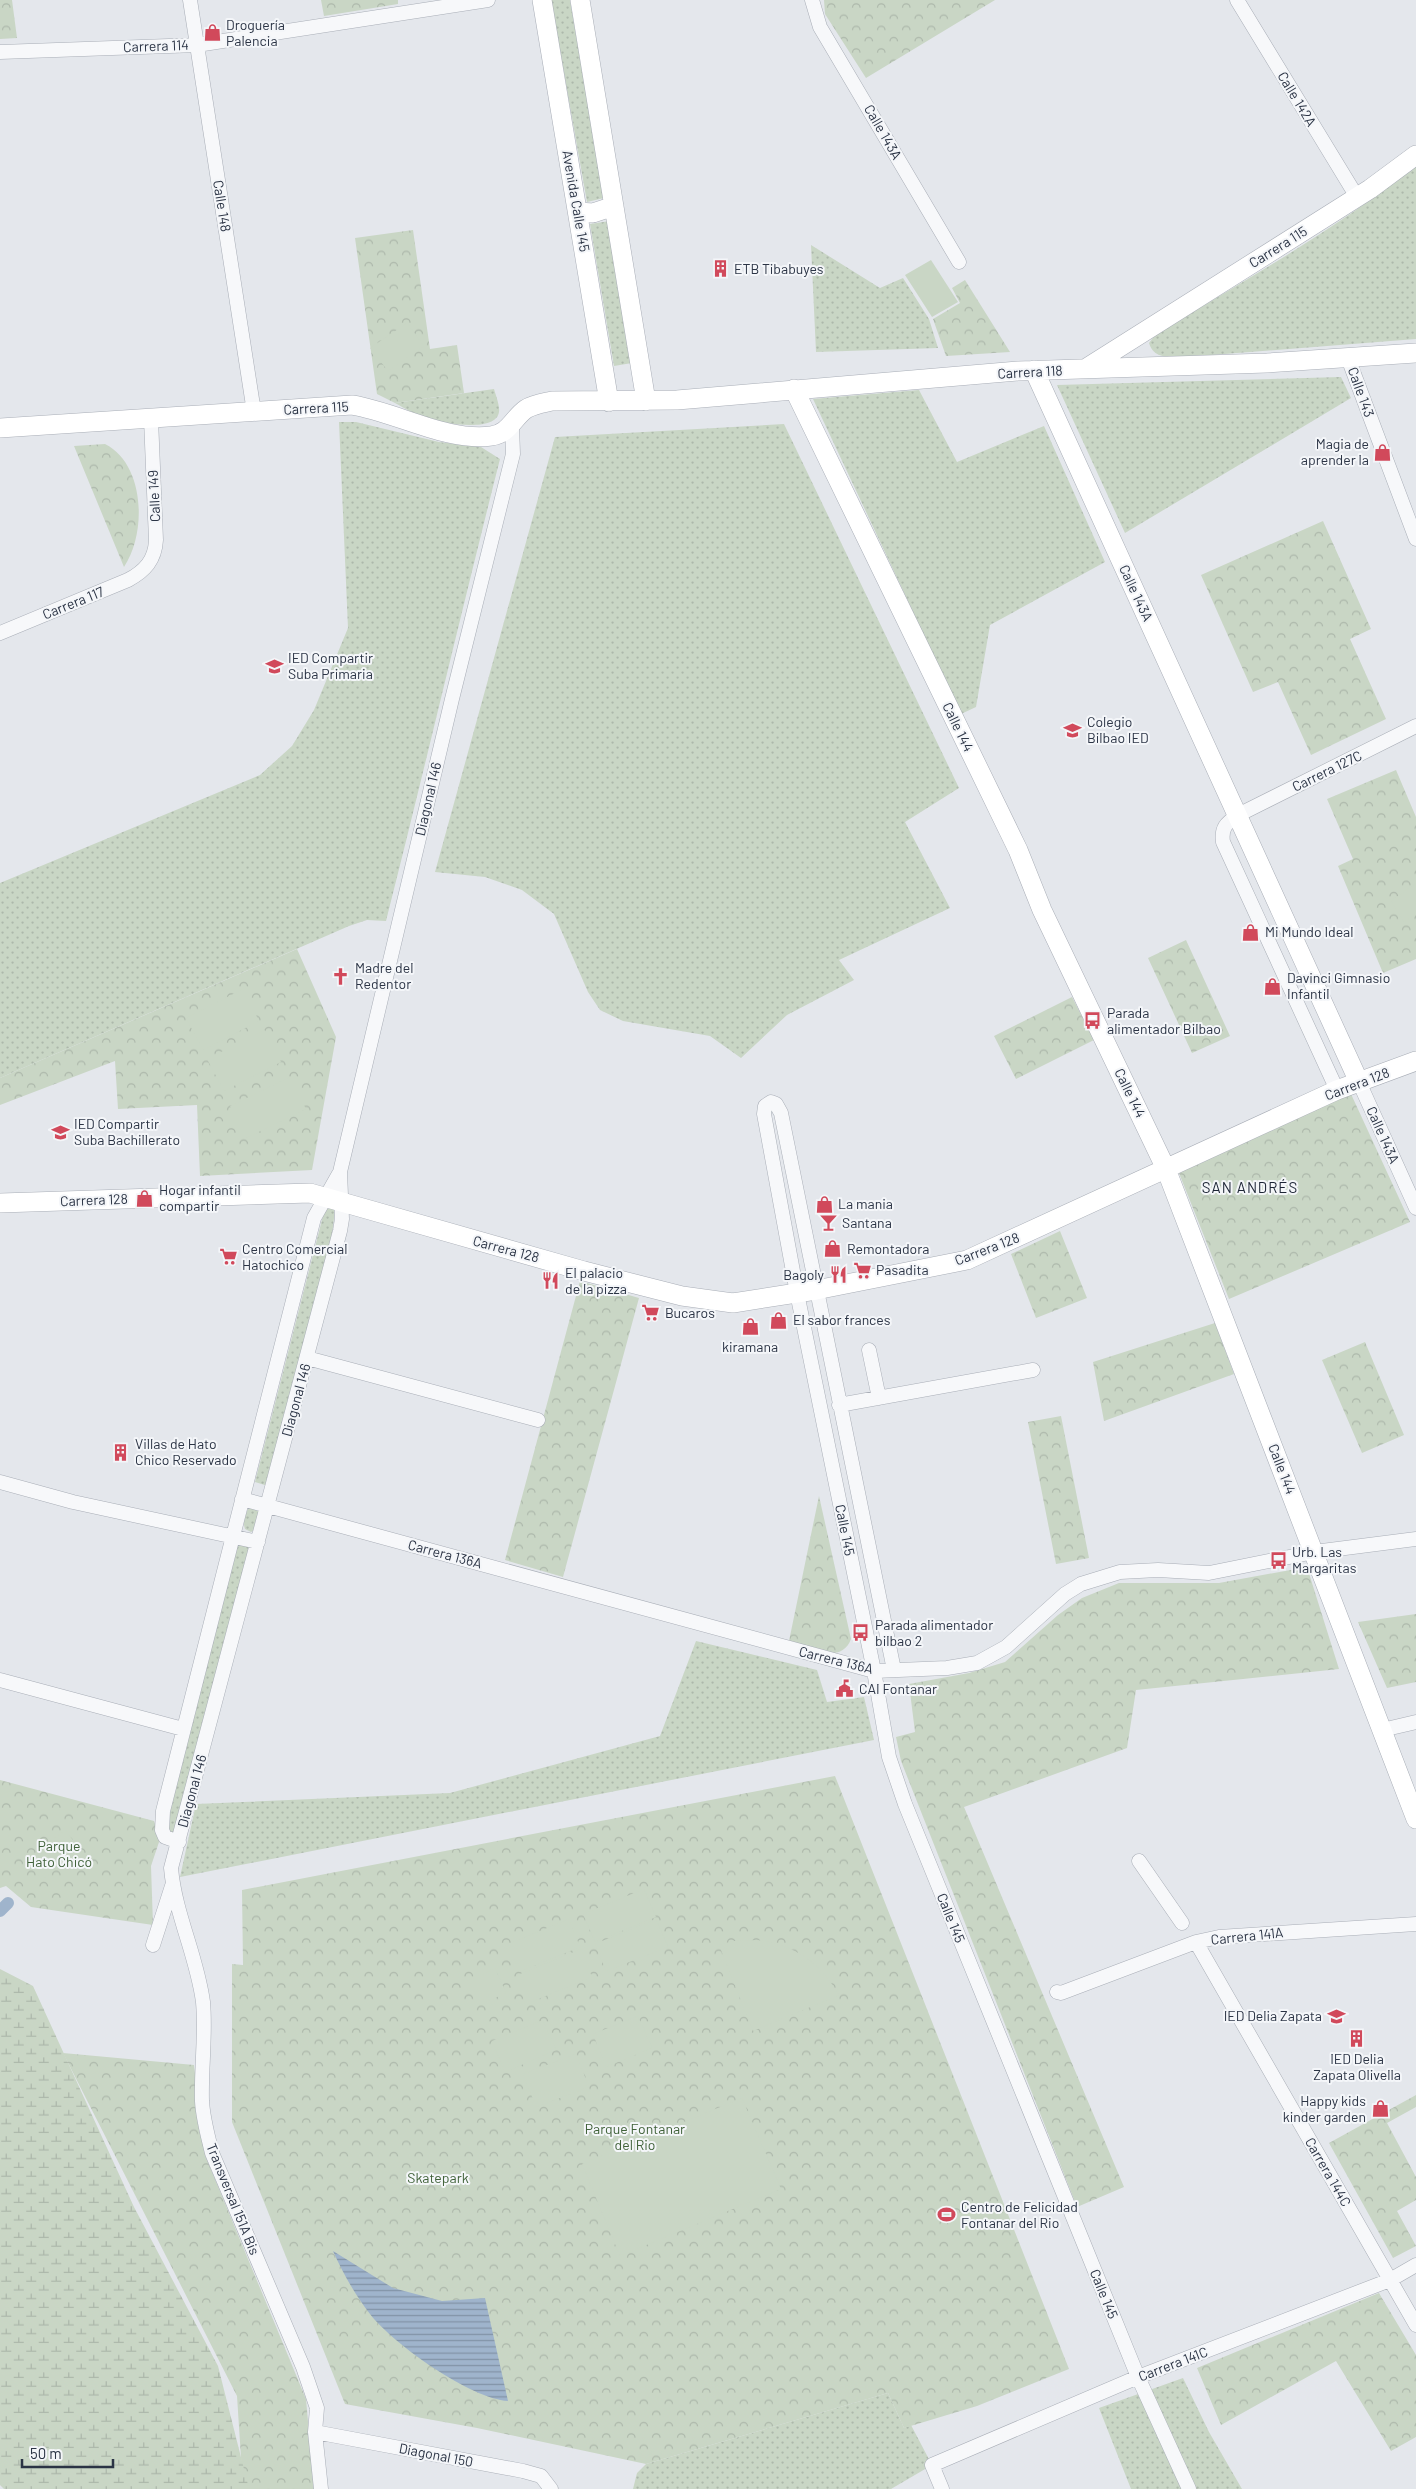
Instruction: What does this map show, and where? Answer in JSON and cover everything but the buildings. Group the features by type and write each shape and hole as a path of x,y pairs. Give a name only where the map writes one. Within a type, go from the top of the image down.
{"street":[{"name":"Calle 148","path":"190,0 254,412"},
{"name":"Carrera 114","path":"0,52 197,45 488,0"},
{"name":"Avenida Calle 145","path":"542,0 608,402"},
{"path":"580,0 646,401"},
{"name":"Calle 143A","path":"812,0 820,27 959,262"},
{"name":"Calle 142A","path":"1237,0 1357,197"},
{"name":"Carrera 115","path":"1084,369 1357,197 1416,154"},
{"path":"578,212 593,213 614,206"},
{"path":"1138,336 1136,353 1146,367"},
{"name":"Carrera 118","path":"646,401 1034,370 1146,367 1416,353"},
{"name":"Calle 143","path":"1348,358 1416,539"},
{"name":"Calle 143A","path":"1034,370 1416,1208"},
{"name":"Calle 144","path":"794,390 1018,850 1042,910 1166,1169 1416,1819"},
{"name":"Carrera 115","path":"0,428 352,405 376,410 440,430 475,436 492,436 512,426 520,414 537,404 552,401 646,401"},
{"name":"Calle 149","path":"145,569 156,552 151,419"},
{"name":"Diagonal 146","path":"333,1200 314,1218 183,1729 162,1819 162,1830 165,1837 179,1842 340,1231 333,1200 452,699 513,454 512,426"},
{"name":"Carrera 117","path":"0,633 128,580 145,569"},
{"name":"Carrera 127C","path":"1238,815 1416,726"},
{"path":"1238,815 1224,826 1221,832 1223,842 1337,1090"},
{"name":"Carrera 128","path":"0,1203 301,1192 584,1271 704,1301 732,1303 816,1290 967,1260 1337,1090 1416,1061"},
{"name":"Calle 145","path":"894,1670 781,1113 776,1104 771,1102 765,1106 764,1114 797,1293 874,1671 888,1757 905,1804 1138,2377 1188,2489"},
{"path":"869,1350 879,1398"},
{"path":"307,1358 538,1420"},
{"path":"840,1406 1033,1370"},
{"path":"0,1482 73,1502 258,1542"},
{"name":"Carrera 136A","path":"242,1499 874,1671 963,1667 992,1657 1065,1594 1081,1584 1100,1577 1134,1570 1209,1573 1314,1552 1416,1539"},
{"path":"0,1680 183,1729"},
{"path":"1382,1730 1416,1722"},
{"name":"Transversal 151A Bis","path":"179,1842 171,1868 172,1886 199,1982 203,2003 202,2103 208,2136 212,2153 303,2367 317,2408 315,2432 321,2489"},
{"path":"1140,1861 1182,1923"},
{"path":"153,1945 172,1886"},
{"name":"Carrera 141A","path":"1057,1992 1061,1993 1196,1942 1234,1935 1416,1924"},
{"name":"Carrera 144C","path":"1196,1942 1416,2325"},
{"name":"Carrera 141C","path":"942,2489 932,2465 1138,2377 1390,2280 1416,2265"},
{"name":"Diagonal 150","path":"315,2432 523,2471 541,2476 551,2489"}],"green space":[{"path":"0,0 12,0 17,38 0,39"},
{"path":"321,0 398,0 398,4 324,16"},
{"path":"551,0 570,0 604,198 587,202"},
{"path":"824,0 995,0 866,78 825,14"},
{"path":"1416,165 1416,339 1174,358 1158,355 1153,351 1149,343 1155,335 1321,233"},
{"path":"610,221 632,363 614,366 590,224"},
{"path":"413,230 430,349 457,345 464,393 395,403 377,394 355,238"},
{"path":"811,245 880,288 903,278 929,319 938,348 816,352"},
{"path":"931,260 958,302 932,317 905,275"},
{"path":"965,280 1010,352 946,356 933,319 960,303 952,288"},
{"path":"407,323 424,346 388,371 370,348"},
{"path":"1341,377 1351,398 1125,533 1057,385"},
{"path":"494,389 499,412 496,418 489,423 480,425 430,420 395,403"},
{"path":"919,390 957,462 1044,426 1105,562 990,625 976,707 961,714 813,399"},
{"path":"339,422 356,422 439,442 481,447 500,459 386,921 367,920 349,926 0,1078 0,883 260,775 292,746 314,710 348,628"},
{"path":"784,424 959,788 905,822 950,908 839,960 854,980 787,1015 741,1058 710,1036 623,1021 600,1010 588,992 554,914 522,890 485,877 435,872 555,437"},
{"path":"105,444 118,454 128,467 135,483 138,500 139,518 136,536 124,567 74,446"},
{"path":"1323,521 1371,629 1350,639 1386,719 1311,755 1278,682 1253,692 1201,575"},
{"path":"1396,770 1416,817 1416,959 1383,973 1338,866 1353,859 1327,799"},
{"path":"1416,883 1416,914 1404,922 1391,901"},
{"path":"1186,940 1230,1036 1192,1053 1148,958"},
{"path":"297,949 336,1037 312,1170 200,1176 197,1105 118,1109 115,1061 0,1105 0,1078"},
{"path":"243,989 259,1021 203,1050 186,1018"},
{"path":"1072,997 1094,1040 1016,1079 994,1036"},
{"path":"265,1030 281,1062 224,1091 207,1059"},
{"path":"290,1077 306,1109 246,1138 230,1106"},
{"path":"1351,1094 1410,1222 1229,1299 1179,1173"},
{"path":"325,1208 335,1209 331,1245 268,1486 255,1482"},
{"path":"1060,1231 1087,1298 1036,1318 1011,1254"},
{"path":"580,1281 639,1298 563,1577 505,1560"},
{"path":"1215,1323 1234,1374 1104,1421 1093,1362"},
{"path":"1365,1342 1404,1435 1362,1453 1322,1360"},
{"path":"1061,1416 1089,1558 1056,1564 1028,1422"},
{"path":"819,1496 851,1639 840,1652 832,1653 814,1650 789,1641"},
{"path":"252,1504 261,1510 257,1528 251,1532 245,1529 244,1519 246,1512"},
{"path":"240,1542 248,1545 249,1550 176,1832 172,1834 168,1832 170,1809 236,1547"},
{"path":"1307,1567 1339,1669 1136,1690 1127,1748 964,1807 1124,2187 1077,2207 901,1761 896,1737 915,1732 909,1684 969,1673 1005,1662 1058,1615 1082,1598 1119,1583 1219,1583"},
{"path":"1416,1614 1416,1682 1387,1688 1358,1622"},
{"path":"696,1641 817,1670 827,1702 864,1697 874,1740 180,1877 196,1804 450,1793 660,1736"},
{"name":"Parque Fontanar del Rio","path":"835,1776 1069,2369 977,2406 904,2428 888,2393 646,2464 477,2428 345,2404 232,2122 232,1964 243,1965 242,1890"},
{"name":"Parque Hato Chicó","path":"0,1780 154,1821 160,1839 151,1866 153,1925 31,1907 6,1886 0,1888"},
{"path":"65,1830 81,1850 42,1880 26,1860"},
{"path":"644,1889 656,1917 595,1942 583,1914"},
{"path":"569,1919 580,1947 519,1972 508,1944"},
{"path":"656,1919 668,1947 606,1971 595,1944"},
{"path":"757,1940 783,1946 805,1957 824,1973 839,1995 753,2031 719,1945 734,1941"},
{"path":"581,1949 592,1977 531,2002 520,1974"},
{"path":"495,1968 506,1993 479,2005 467,1981"},
{"path":"0,1969 33,1986 134,2207 218,2366 249,2489 4,2489 0,2485"},
{"path":"638,2016 652,2048 606,2067 593,2034"},
{"path":"543,2020 556,2050 505,2072 492,2041"},
{"path":"63,2053 194,2065 205,2155 306,2399 314,2489 243,2489 237,2396"},
{"path":"576,2054 589,2087 536,2107 523,2074"},
{"path":"1416,2095 1416,2107 1387,2123 1416,2177 1416,2200 1397,2211 1416,2246 1393,2258 1329,2143"},
{"path":"742,2098 781,2189 620,2256 582,2164"},
{"path":"1379,2293 1416,2355 1416,2437 1391,2451 1336,2361 1221,2425 1197,2368"},
{"path":"1183,2378 1209,2432 1242,2489 1131,2489 1099,2408"},
{"path":"888,2393 904,2428 911,2425 932,2465 891,2489 633,2489 637,2473 646,2464"}],"water":[{"path":"333,2251 393,2288 442,2301 485,2298 508,2401 492,2398 454,2381 396,2340 365,2307 350,2284"}],"waterway":[{"path":"0,1911 8,1903"}],"place":[{"name":"Droguería Palencia","path":"212,33"},
{"name":"ETB Tibabuyes","path":"720,269"},
{"name":"Magia de aprender la","path":"1383,452"},
{"name":"IED Compartir Suba Primaria","path":"274,666"},
{"name":"Colegio Bilbao IED","path":"1073,730"},
{"name":"Mi Mundo Ideal","path":"1251,932"},
{"name":"Madre del Redentor","path":"341,976"},
{"name":"Davinci Gimnasio Infantil","path":"1273,986"},
{"name":"Parada alimentador Bilbao","path":"1093,1021"},
{"name":"IED Compartir Suba Bachillerato","path":"60,1132"},
{"name":"Hogar infantil compartir","path":"145,1198"},
{"name":"La mania","path":"824,1204"},
{"name":"Santana","path":"828,1223"},
{"name":"Remontadora","path":"833,1249"},
{"name":"Centro Comercial Hatochico","path":"228,1257"},
{"name":"Pasadita","path":"862,1270"},
{"name":"Bagoly","path":"838,1275"},
{"name":"El palacio de la pizza","path":"551,1281"},
{"name":"Bucaros","path":"651,1313"},
{"name":"El sabor frances","path":"779,1320"},
{"name":"kiramana","path":"750,1327"},
{"name":"Villas de Hato Chico Reservado","path":"121,1452"},
{"name":"Urb. Las Margaritas","path":"1278,1560"},
{"name":"Parada alimentador bilbao 2","path":"861,1633"},
{"name":"CAI Fontanar","path":"845,1689"},
{"name":"IED Delia Zapata","path":"1336,2016"},
{"name":"IED Delia Zapata Olivella","path":"1357,2039"},
{"name":"Happy kids kinder garden","path":"1380,2109"},
{"name":"Centro de Felicidad Fontanar del Rio","path":"947,2215"}],"district":[{"name":"SAN ANDRÉS","path":"1250,1188"}],"park label":[{"name":"Skatepark","path":"438,2178"}]}
